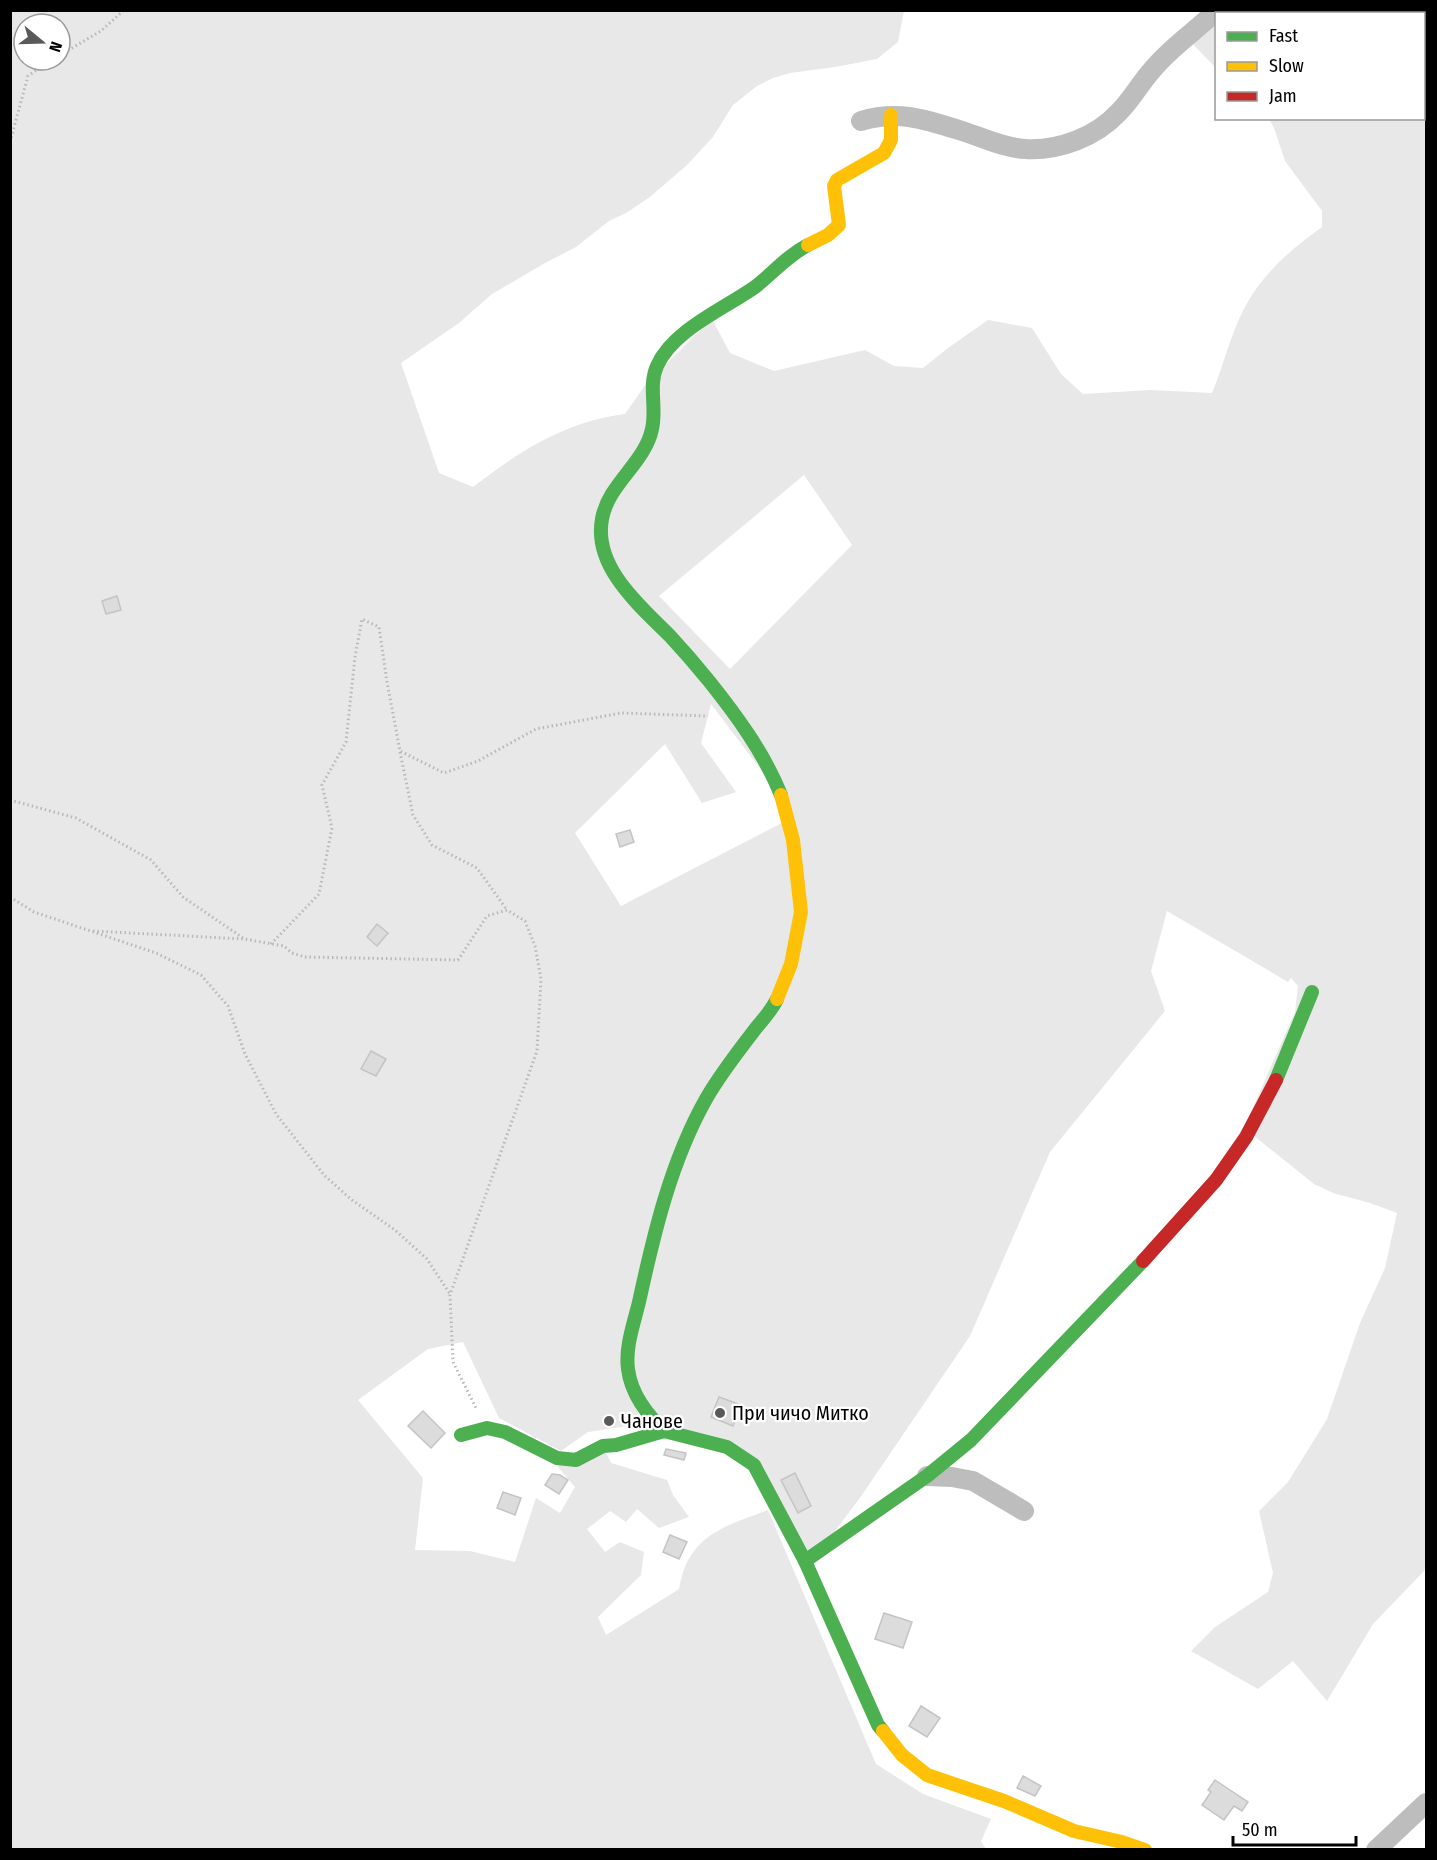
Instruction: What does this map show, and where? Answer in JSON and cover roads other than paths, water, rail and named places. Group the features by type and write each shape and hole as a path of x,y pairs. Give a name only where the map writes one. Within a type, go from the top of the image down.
{"street":[{"path":"861,121 880,115 915,117 1023,149 1060,146 1082,139 1119,112 1171,49 1217,10"},
{"path":"891,115 892,138 889,147 884,153 837,180 834,186 840,225 835,232 802,248 754,288 682,336 662,357 654,371 651,394 654,418 651,436 637,462 615,486 601,520 601,545 613,572 683,650 737,717 765,764 784,802 795,857 801,918 792,962 776,1003 713,1086 694,1122 674,1174 645,1270 631,1339 628,1369 637,1397 650,1418 664,1431 727,1447 754,1465 806,1561 878,1725 903,1755 927,1775 1004,1800 1066,1828 1145,1850"},
{"path":"806,1561 927,1476 971,1440 1131,1274 1216,1180 1246,1137 1275,1083 1312,992"},
{"path":"461,1435 487,1428 505,1432 557,1458 576,1460 603,1446 616,1445 664,1431"},
{"path":"927,1476 973,1481 1023,1511"},
{"path":"1376,1850 1426,1803"}],"place":[{"name":"При чичо Митко","path":"720,1413"},
{"name":"Чанове","path":"609,1421"}]}
